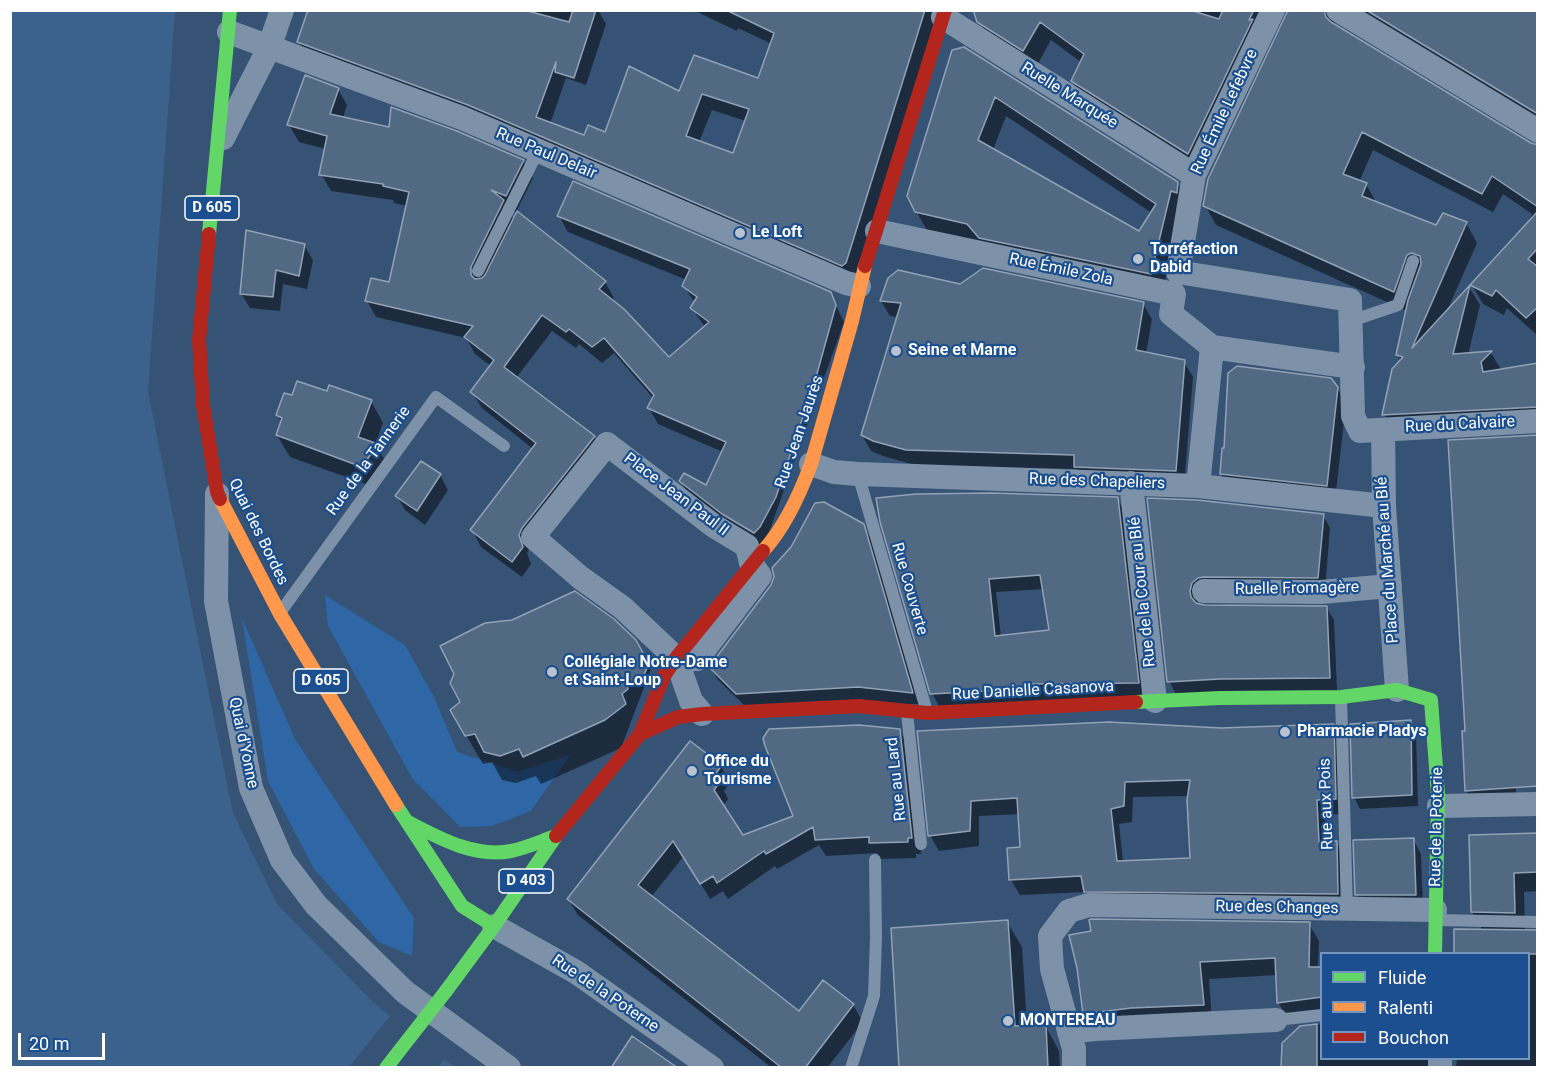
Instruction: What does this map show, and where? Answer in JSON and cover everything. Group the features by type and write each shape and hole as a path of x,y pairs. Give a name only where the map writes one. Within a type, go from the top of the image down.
{"main road":[{"name":"Rue Jean Jaurès","path":"751,563 775,538 803,486 811,464 852,321 859,286 944,14"},
{"name":"Quai des Bordes","path":"230,21 199,340 203,405 217,492 280,614 406,821 462,906 494,926"},
{"name":"D 403","path":"494,926 556,836 640,734 664,676 676,658"},
{"name":"Rue Danielle Casanova","path":"640,734 678,717 859,706 927,713 1220,698 1341,697 1397,690 1431,700"},
{"name":"Rue de la Poterie","path":"1431,700 1437,747 1439,806 1435,952"},
{"path":"406,821 455,846 498,852 527,846 556,836"},
{"path":"386,1068 494,926"}],"street":[{"path":"217,148 269,48 282,10"},
{"name":"Rue Émile Lefebvre","path":"1176,283 1194,175 1273,10"},
{"path":"1338,10 1538,131"},
{"name":"Ruelle Marquée","path":"944,14 1194,175"},
{"name":"Rue Paul Delair","path":"230,21 269,48 462,118 846,283 859,286"},
{"name":"Rue Émile Zola","path":"877,231 1176,283"},
{"path":"1351,321 1350,300 1176,283 1171,314 1212,347 1353,367"},
{"name":"Place du Marché au Blé","path":"1351,321 1353,416 1372,430 1384,506 1397,690"},
{"path":"1198,486 1212,347"},
{"name":"Rue du Calvaire","path":"1372,430 1538,421"},
{"name":"Place Jean Paul II","path":"676,658 623,608 581,578 533,537 607,444 714,526 747,546 751,563"},
{"name":"Rue des Chapeliers","path":"811,464 834,472 858,474 1198,486 1384,506"},
{"name":"Rue de la Cour au Blé","path":"1131,483 1155,701"},
{"name":"Quai d'Yonne","path":"217,492 216,601 251,788 282,860 316,905 405,992 510,1068"},
{"path":"702,714 691,701 676,658 698,659 760,576 751,563"},
{"name":"Ruelle Fromagère","path":"1204,591 1321,592 1390,586"},
{"path":"1439,806 1538,804"},
{"name":"Rue des Changes","path":"1074,1068 1074,1049 1052,969 1050,936 1068,911 1089,905 1347,909 1435,915"},
{"name":"Rue de la Poterne","path":"494,926 576,972 712,1068"},
{"path":"1069,1032 1276,1020"}],"lane":[{"path":"478,271 538,151"},
{"path":"1351,321 1398,305 1413,261"},
{"name":"Rue de la Tannerie","path":"280,614 436,397 504,446"},
{"name":"Rue Couverte","path":"858,474 927,713"},
{"name":"Rue aux Pois","path":"1341,697 1347,909"},
{"name":"Rue au Lard","path":"907,711 921,844"},
{"path":"851,1068 874,996 875,860"},
{"path":"1435,915 1538,922"},
{"path":"1276,1020 1320,1015"}],"shaded area":[{"path":"10,11 175,11 148,392 233,813 277,904 373,1002 456,1067 11,1067"},
{"path":"325,595 405,645 435,699 457,752 518,772 570,755 531,811 492,826 460,827 412,778 328,626"},
{"path":"242,618 295,739 414,918 412,956 379,942 314,869 268,781"}],"pier":[{"path":"375,999 459,1067 444,1059 437,1068 349,1067 390,1016 373,1002"}],"building":[{"path":"308,10 524,10 569,22 573,10 596,10 574,78 555,72 556,62 536,117 584,135 588,125 605,132 629,66 679,91 694,55 758,78 774,33 726,10 925,10 846,263 842,266 468,105 297,42","holes":["702,94 749,109 733,153 686,136"]},
{"path":"973,10 1193,11 1219,19 1223,10 1254,10 1249,20 1253,19 1188,154 1071,81 1084,54 1040,22 1023,51 977,22"},
{"path":"1324,10 1331,22 1531,143 1538,145 1538,207 1492,176 1482,194 1362,132 1343,174 1367,183 1362,196 1436,225 1443,213 1467,222 1412,348 1470,285 1453,354 1492,351 1481,362 1483,372 1538,363 1538,407 1382,415 1392,369 1403,357 1396,355 1408,300 1421,264 1420,256 1412,253 1407,255 1394,292 1203,206 1208,179 1287,12"},
{"path":"1366,10 1538,10 1538,114"},
{"path":"964,47 1178,182 1177,193 1171,191 1151,274 979,238 967,224 915,212 907,196 952,50","holes":["995,97 1156,204 1139,231 978,140"]},
{"path":"305,75 339,88 330,114 389,127 391,107 457,131 524,160 506,196 491,190 504,200 471,267 471,275 475,279 485,275 517,211 606,281 599,289 624,309 669,357 709,322 690,308 697,297 682,286 690,269 557,216 573,181 831,292 836,305 810,399 776,497 760,527 754,533 722,514 679,481 684,473 706,485 726,442 647,408 654,395 604,338 592,347 569,329 566,332 542,315 504,367 595,436 522,528 519,535 523,547 512,562 470,530 536,443 470,392 494,360 464,337 473,326 365,301 371,278 389,282 409,192 383,186 383,184 319,175 327,136 287,125"},
{"path":"1538,211 1538,248 1528,259 1538,267 1538,307 1526,318 1496,290 1492,296 1470,285"},
{"path":"246,230 305,244 299,276 276,270 273,297 240,294"},
{"path":"983,268 1144,302 1136,350 1185,360 1176,471 1074,467 1074,455 906,450 873,441 861,435 901,303 880,301 888,278 898,270 960,284"},
{"path":"1237,366 1331,378 1338,387 1327,486 1220,474 1222,448 1224,448 1228,373"},
{"path":"297,381 327,391 329,385 372,400 358,437 378,444 362,467 276,435 282,418 276,415 284,393 292,395"},
{"path":"1538,435 1538,786 1465,791 1462,731 1465,731 1448,440"},
{"path":"421,461 441,474 417,511 395,496"},
{"path":"992,493 1118,497 1139,683 1028,684 1028,689 930,694 880,522 876,498 916,494","holes":["1040,575 1049,630 995,636 989,579"]},
{"path":"1147,498 1197,500 1324,514 1318,578 1204,577 1192,583 1190,591 1196,603 1204,605 1327,606 1330,678 1167,682"},
{"path":"824,502 864,524 913,693 858,687 736,694 709,667 771,585 774,577 772,568 791,547 815,503"},
{"name":"Collégiale Notre-Dame et Saint-Loup","path":"575,591 614,619 636,640 649,664 643,677 627,685 628,689 622,694 626,704 605,720 523,757 519,749 500,756 484,752 475,734 465,736 450,710 460,702 450,683 454,674 440,646 485,623 512,620"},
{"path":"1411,720 1412,795 1352,798 1350,724"},
{"path":"1109,722 1221,728 1334,724 1336,799 1317,800 1319,842 1337,841 1338,894 1084,892 1081,876 1009,880 1007,848 1020,847 1017,798 971,801 970,831 928,836 917,731","holes":["1190,780 1187,800 1190,858 1117,861 1111,809 1124,806 1125,782"]},
{"path":"859,725 900,729 912,838 908,838 908,842 869,843 869,837 815,840 813,827 766,854 764,851 717,883 713,876 700,884 673,841 638,885 799,1011 823,980 854,1004 805,1068 782,1068 567,899 690,741 722,765 714,776 720,782 714,790 743,835 793,816 765,746 763,738 769,729"},
{"path":"1538,833 1538,872 1514,873 1515,913 1471,912 1469,835"},
{"path":"1414,838 1416,895 1355,895 1353,840"},
{"path":"1008,920 1015,1026 1046,1024 1048,1068 899,1068 891,928"},
{"path":"1089,920 1310,922 1309,967 1320,967 1320,997 1277,1003 1275,958 1200,962 1204,1005 1131,1008 1083,1014 1077,968 1069,935 1091,931"},
{"path":"1454,929 1538,930 1538,954 1530,954 1530,952 1454,952"},
{"path":"1317,1024 1317,1068 1281,1068 1282,1043 1300,1026"},
{"path":"632,1036 678,1068 611,1068"}],"traffic: fast":[{"path":"209,234 230,10"},
{"path":"1136,702 1220,698 1341,697 1397,690 1431,700 1438,795 1435,952"},
{"path":"396,805 462,906 494,926"},
{"path":"408,822 457,845 484,852 511,851 556,836"},
{"path":"446,991 556,836"},
{"path":"386,1068 446,991"}],"traffic: slow":[{"path":"763,551 791,510 811,464 852,321 865,266"},
{"path":"220,499 280,614 396,805"}],"traffic: jam":[{"path":"865,266 945,10"},
{"path":"209,234 199,340 203,405 220,499"},
{"path":"556,836 640,734 664,676 676,658 763,551"},
{"path":"640,734 678,717 702,714 859,706 927,713 1136,702"}],"place":[{"name":"Le Loft","path":"740,233"},
{"name":"Torréfaction Dabid","path":"1138,259"},
{"name":"Seine et Marne","path":"896,351"},
{"name":"Collégiale Notre-Dame et Saint-Loup","path":"552,672"},
{"name":"Pharmacie Pladys","path":"1285,732"},
{"name":"Office du Tourisme","path":"692,771"},
{"name":"MONTEREAU","path":"1008,1021"}]}
